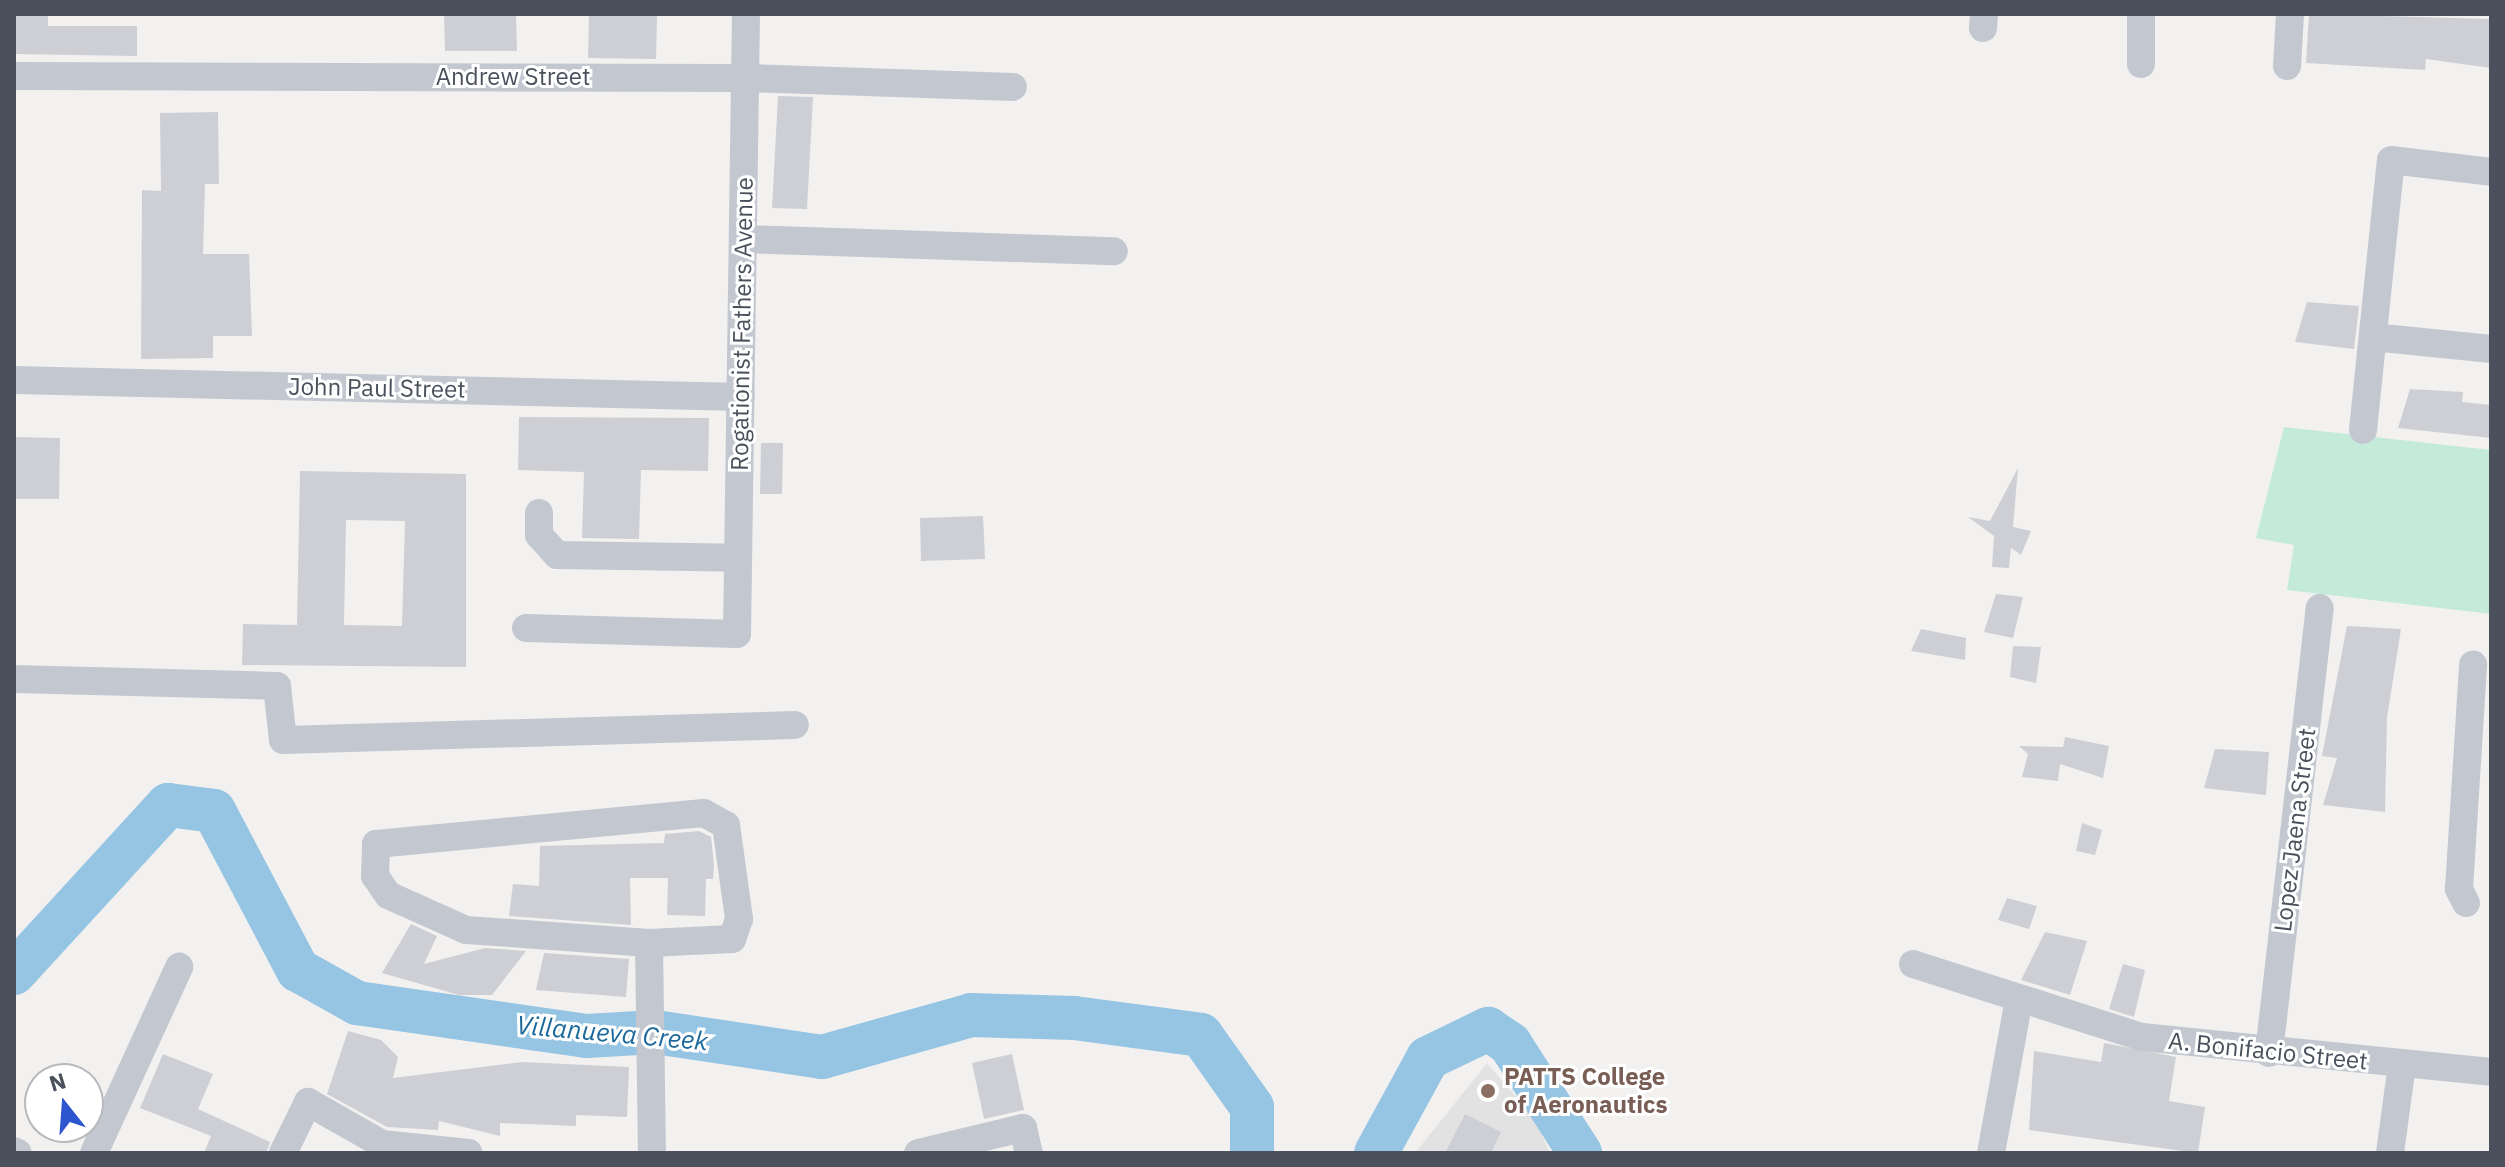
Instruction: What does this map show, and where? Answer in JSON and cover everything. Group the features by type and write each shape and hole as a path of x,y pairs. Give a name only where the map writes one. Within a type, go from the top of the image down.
{"street":[{"name":"Rogationist Fathers Avenue","path":"526,628 737,634 746,14"},
{"path":"2141,14 2141,64"},
{"path":"2287,66 2290,14"},
{"name":"Andrew Street","path":"14,76 745,78 1013,87"},
{"path":"2363,430 2391,160 2491,172"},
{"path":"743,239 1114,251"},
{"path":"2373,337 2491,349"},
{"name":"John Paul Street","path":"14,380 741,397"},
{"path":"539,513 539,535 557,555 738,558"},
{"name":"Lopez Jaena Street","path":"2269,1053 2320,608"},
{"path":"2466,903 2459,889 2480,732 2473,664"},
{"path":"14,679 277,686 283,740 795,725"},
{"path":"716,817 726,825 737,930 732,939 649,943 466,930 388,895 375,876 376,844 716,817"},
{"path":"649,943 652,1153"},
{"name":"A. Bonifacio Street","path":"1913,964 2142,1037 2269,1053 2491,1072"},
{"path":"94,1153 179,967"},
{"path":"1991,1153 2019,999"},
{"path":"2390,1153 2402,1064"},
{"path":"283,1153 308,1102 382,1144 469,1153"},
{"path":"918,1153 1023,1128 1029,1153"}],"shaded area":[{"name":"PATTS College of Aeronautics","path":"1487,1063 1535,1119 1550,1153 1415,1153"}],"green space":[{"path":"2284,427 2491,450 2491,614 2287,590 2294,545 2256,538"}],"building":[{"path":"14,14 48,14 48,26 137,26 137,56 14,54"},
{"path":"444,14 516,14 517,51 445,51"},
{"path":"589,14 657,14 656,59 588,58"},
{"path":"2309,14 2491,19 2491,68 2426,59 2425,70 2306,63"},
{"path":"778,96 813,97 807,209 772,208"},
{"path":"218,112 219,184 205,184 203,254 249,254 252,336 213,336 213,358 141,359 142,190 161,191 160,113"},
{"path":"2307,302 2359,306 2354,349 2295,342"},
{"path":"2410,389 2463,392 2462,402 2491,405 2491,438 2398,428"},
{"path":"519,417 709,418 708,471 641,470 639,539 582,538 584,472 518,470"},
{"path":"14,437 60,438 59,499 14,499"},
{"path":"761,443 783,443 782,494 760,494"},
{"path":"2018,468 2013,527 2031,531 2021,555 2011,548 2009,568 1992,567 1994,536 1968,517 1990,521"},
{"path":"300,471 466,474 466,667 242,665 243,624 297,625","holes":["346,520 405,521 402,626 344,625"]},
{"path":"983,516 985,559 921,561 920,518"},
{"path":"1996,594 2023,597 2013,638 1984,632"},
{"path":"2347,626 2401,629 2387,718 2385,812 2323,805 2337,758 2322,756"},
{"path":"1921,629 1966,638 1965,660 1911,651"},
{"path":"2013,646 2041,647 2036,683 2010,677"},
{"path":"2065,737 2109,746 2103,778 2060,764 2058,781 2022,777 2028,754 2019,746 2063,747"},
{"path":"2215,749 2269,752 2266,795 2204,788"},
{"path":"2082,823 2102,830 2095,855 2076,851"},
{"path":"699,831 711,837 714,865 713,879 706,879 705,916 667,915 668,878 630,878 631,925 509,916 513,884 539,886 540,846 664,843 665,834"},
{"path":"2007,898 2037,906 2029,929 1998,920"},
{"path":"411,924 437,936 424,964 485,948 526,951 492,995 459,995 382,973"},
{"path":"2045,932 2087,941 2070,995 2021,980"},
{"path":"544,953 629,959 626,997 536,990"},
{"path":"2123,964 2145,970 2134,1017 2109,1009"},
{"path":"348,1031 381,1040 398,1057 393,1078 522,1062 629,1067 627,1117 576,1115 576,1126 500,1123 500,1136 439,1121 438,1130 387,1127 327,1094"},
{"path":"2104,1043 2176,1057 2169,1101 2205,1107 2198,1153 2029,1130 2034,1051 2101,1062"},
{"path":"163,1054 213,1074 198,1109 270,1142 266,1153 204,1153 211,1136 140,1108"},
{"path":"1012,1054 1024,1110 984,1119 972,1063"},
{"path":"1465,1114 1501,1132 1491,1153 1445,1153"}],"waterway":[{"name":"Villanueva Creek","path":"14,973 168,805 214,811 298,970 357,1003 587,1036 655,1032 822,1057 971,1015 1074,1018 1201,1035 1252,1107 1252,1153"},
{"name":"Villanueva Creek","path":"1376,1153 1428,1058 1488,1029 1510,1044 1580,1153"}],"place":[{"name":"PATTS College of Aeronautics","path":"1488,1091"}]}
